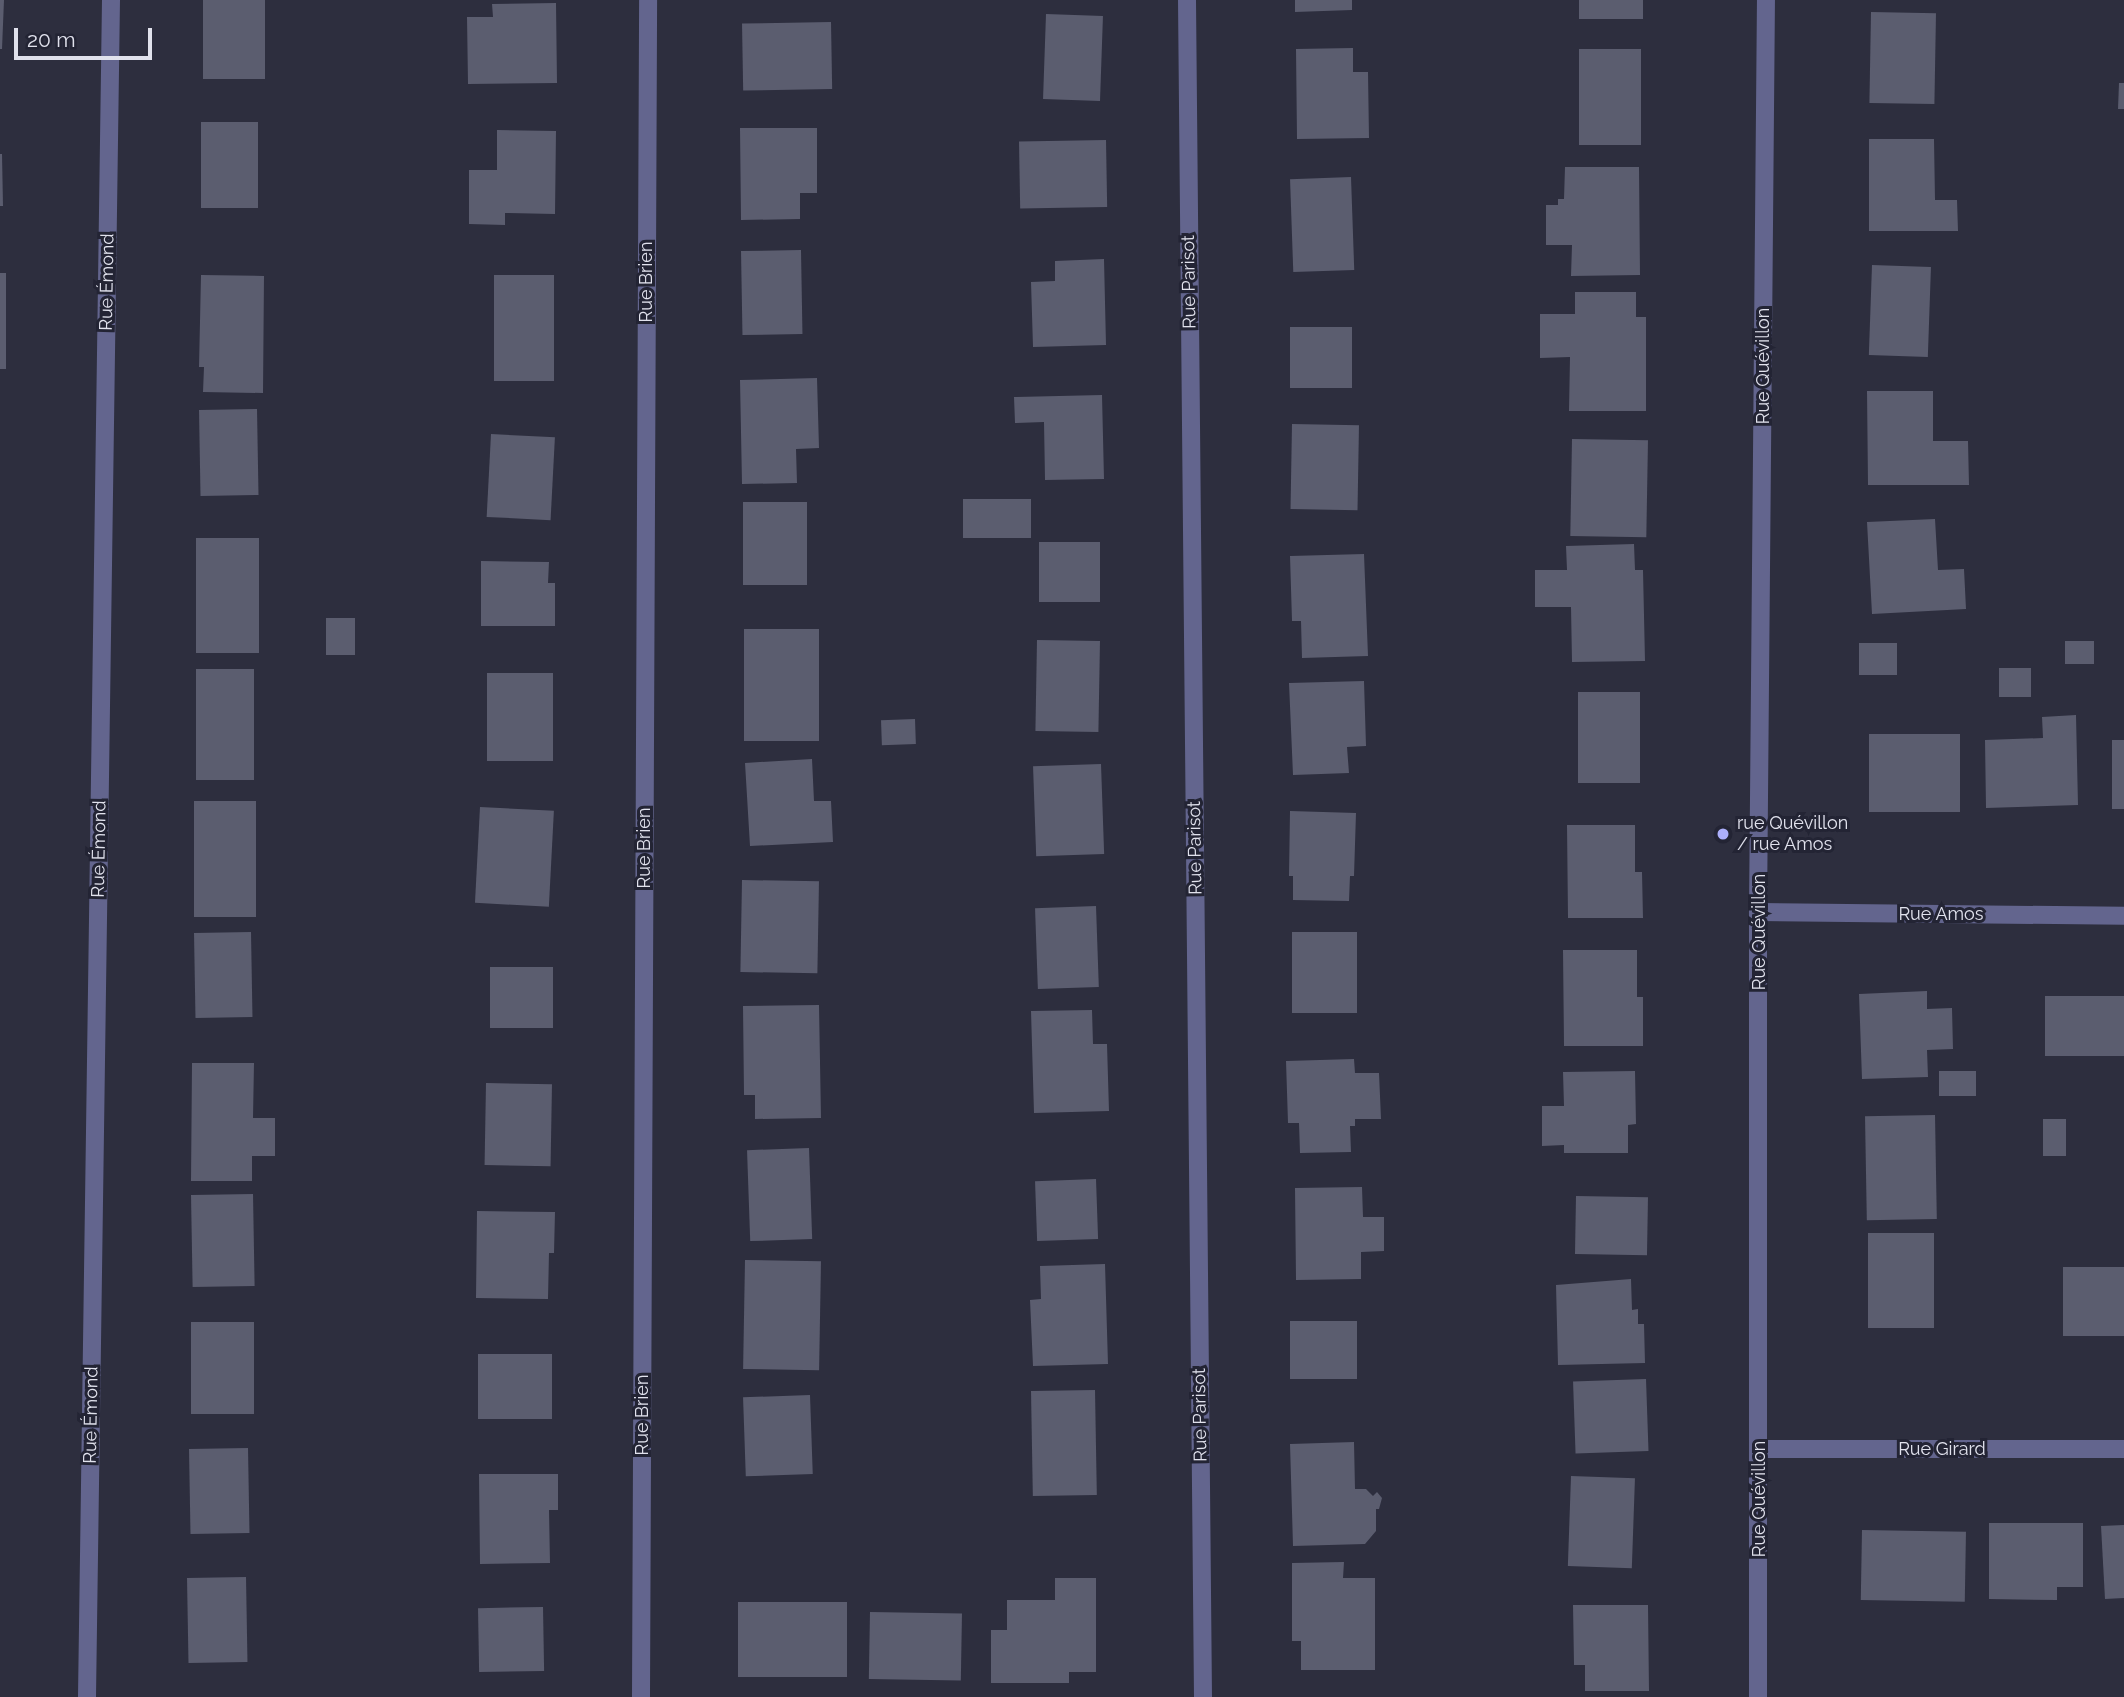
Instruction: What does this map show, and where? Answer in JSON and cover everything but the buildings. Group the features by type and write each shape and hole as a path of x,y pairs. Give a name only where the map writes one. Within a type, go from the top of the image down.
{"street":[{"name":"Rue Émond","path":"87,1697 111,0"},
{"name":"Rue Brien","path":"641,1697 648,0"},
{"name":"Rue Parisot","path":"1186,0 1203,1697"},
{"name":"Rue Quévillon","path":"1758,1697 1758,912 1766,0"},
{"name":"Rue Amos","path":"1758,912 2124,916"},
{"name":"Rue Girard","path":"1760,1449 2124,1449"}],"place":[{"name":"rue Quévillon / rue Amos","path":"1723,834"}]}
